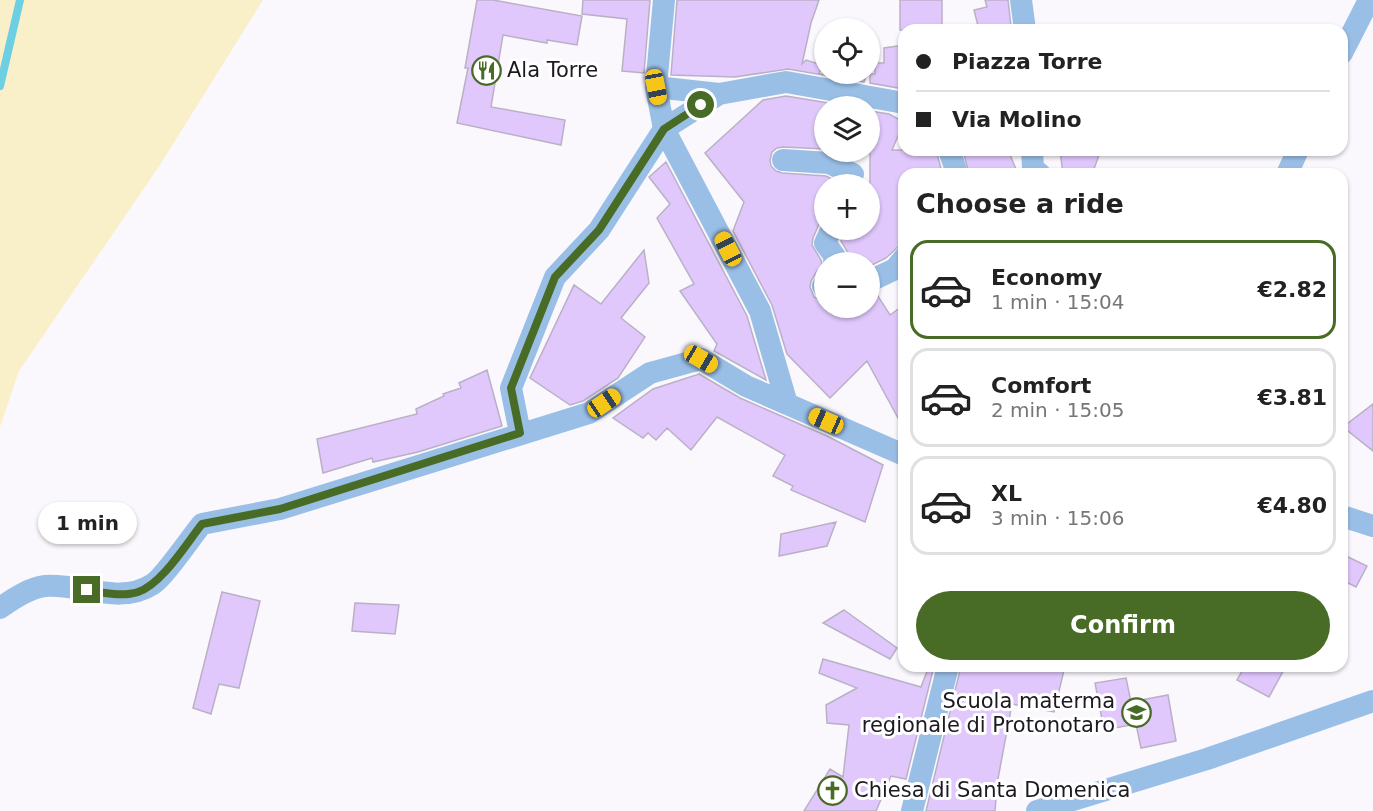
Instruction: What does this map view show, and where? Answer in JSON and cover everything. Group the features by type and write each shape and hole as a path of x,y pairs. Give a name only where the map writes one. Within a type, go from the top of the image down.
{"street":[{"path":"664,0 656,87 664,129 760,311 787,404"},
{"path":"1021,0 1024,24"},
{"path":"1348,41 1369,0"},
{"path":"656,87 719,94 786,82 898,104"},
{"path":"520,433 511,388 555,277 599,230 664,129 719,94"},
{"path":"783,160 829,163 853,174"},
{"path":"880,277 898,270"},
{"path":"0,608 18,596 42,586 70,586 104,593 138,592 155,583 202,524 280,509 589,413 650,373 701,359 746,386 898,452"},
{"path":"1348,518 1373,526"},
{"path":"912,811 947,672"},
{"path":"1037,811 1207,759 1373,701"}],"sand":[{"path":"0,0 263,0 160,165 19,371 0,427"}],"building":[{"path":"477,0 493,0 582,16 577,45 547,40 547,43 503,35 491,107 565,120 561,145 457,123 468,68 465,68"},
{"path":"583,0 650,0 644,73 622,71 627,19 582,14"},
{"path":"677,0 819,0 811,23 802,64 806,60 814,62 814,73 788,69 735,77 671,75"},
{"path":"900,0 942,0 942,24 900,24"},
{"path":"985,0 1008,0 1011,24 978,24 974,10 987,7"},
{"path":"898,46 898,88 876,84 880,84 880,63 884,63 884,48"},
{"path":"786,96 814,101 814,148 777,148 772,152 771,166 782,173 814,175 812,245 816,252 814,252 814,276 810,287 814,297 814,318 880,318 880,299 890,315 898,309 898,418 867,361 830,398 787,354 772,305 733,231 744,202 705,153 763,100"},
{"path":"880,113 889,114 898,119 898,136 892,150 898,150 898,156 938,156 941,168 898,168 898,247 886,258 880,261 880,252 847,252 841,241 880,240 880,174 870,174 870,162 880,162"},
{"path":"964,156 1010,156 1016,168 968,168"},
{"path":"1061,156 1099,156 1094,168 1062,168"},
{"path":"666,162 747,316 766,380 714,351 717,344 680,291 694,284 657,218 670,204 649,177"},
{"path":"644,250 649,283 621,318 645,337 618,378 583,401 570,405 530,378 574,285 601,304"},
{"path":"487,370 502,426 418,452 373,462 372,458 323,473 317,439 417,414 416,409 444,396 443,394 461,388 459,383"},
{"path":"699,374 740,398 827,436 883,465 865,522 791,490 793,486 773,476 785,455 717,417 691,450 667,428 656,440 648,433 643,438 613,418 653,389"},
{"path":"1373,404 1373,451 1348,431 1348,423"},
{"path":"836,522 827,546 779,556 781,534"},
{"path":"1348,557 1367,566 1356,587 1348,583"},
{"path":"222,592 260,601 239,688 219,684 211,714 193,708"},
{"path":"355,603 399,605 395,634 352,631"},
{"path":"844,610 897,648 890,659 823,623"},
{"path":"823,659 921,687 927,672 933,672 906,779 891,776 876,811 804,811 830,769 843,777 849,725 827,723 826,705 857,688 819,673"},
{"path":"960,672 1064,672 1054,712 1012,704 997,784 995,811 926,811"},
{"path":"1242,672 1283,672 1269,697 1237,680"},
{"name":"Scuola materma regionale di Protonotaro","path":"1126,678 1131,702 1168,695 1176,741 1141,748 1136,724 1104,730 1095,683"}],"waterway":[{"path":"0,86 20,0"}],"place":[{"name":"Ala Torre","path":"486,70"},
{"name":"Scuola materma regionale di Protonotaro","path":"1136,713"},
{"name":"Chiesa di Santa Domenica","path":"833,790"}],"route":[{"path":"87,590 126,594 138,592 155,583 202,524 280,509 520,433 511,388 555,277 599,230 664,129 701,105"}]}
